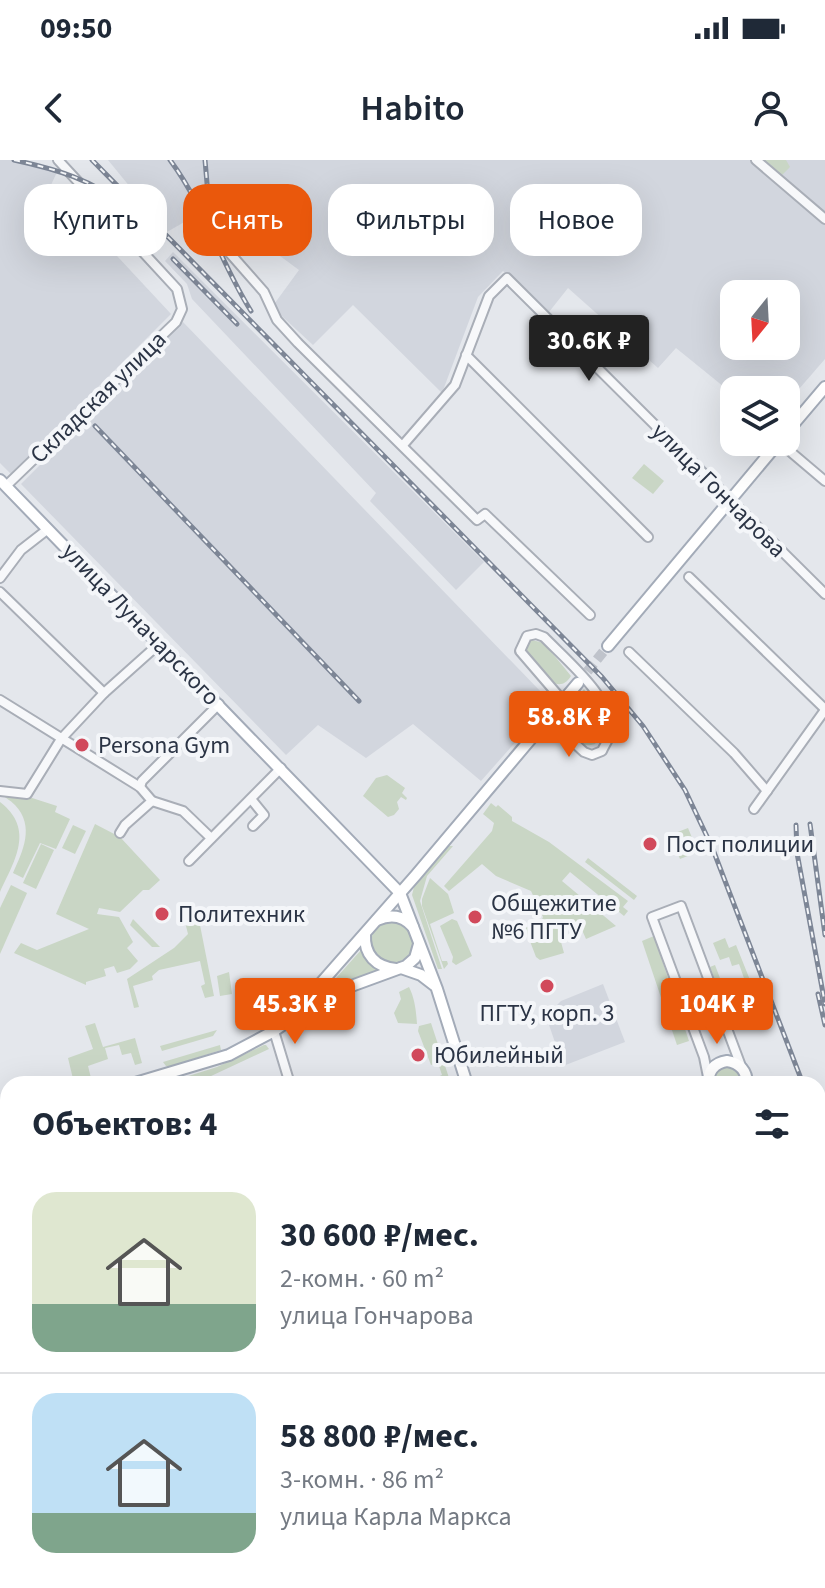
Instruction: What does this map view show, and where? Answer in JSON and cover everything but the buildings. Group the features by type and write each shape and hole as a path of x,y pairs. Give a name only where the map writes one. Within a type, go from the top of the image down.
{"main road":[{"path":"800,416 825,387"},
{"path":"608,646 767,456"},
{"name":"улица Луначарского","path":"3,483 400,893"},
{"path":"292,1016 578,683"},
{"path":"408,912 409,889 416,875"},
{"path":"400,893 437,989 464,1076"},
{"path":"376,921 384,917 398,917 414,928"},
{"path":"365,934 365,945 372,959 381,966 421,975 437,989"},
{"path":"159,1076 229,1055 274,1031 324,996 398,968 415,958 419,942"},
{"path":"710,1076 713,1067 722,1062 732,1062 741,1067 746,1076"}],"street":[{"name":"Складская улица","path":"3,483 176,322 182,309 177,289 58,160"},
{"path":"756,160 825,219"},
{"path":"232,256 264,292 277,320 477,520 485,514 590,615"},
{"name":"улица Гончарова","path":"466,355 489,296 507,278 825,594"},
{"path":"403,445 455,385 466,355 648,537"},
{"path":"796,456 825,481"},
{"path":"0,578 21,550 48,529"},
{"path":"689,577 825,709 754,809"},
{"path":"0,592 104,693"},
{"path":"548,719 584,752 592,755 602,751 610,734 607,713 594,689 544,637 536,634 527,636 520,651 563,701"},
{"path":"0,791 27,794 61,739 104,693 160,643"},
{"path":"629,652 734,753 767,791"},
{"path":"0,700 140,787 152,801 183,811 211,838"},
{"path":"140,787 142,781 219,704"},
{"path":"189,861 281,768"},
{"path":"251,799 264,815 253,826"},
{"path":"120,833 152,801"},
{"path":"707,1076 704,1057 652,917 681,906 741,1067"},
{"path":"274,1031 288,1076"}],"shaded area":[{"path":"0,160 17,160 57,172 51,184 24,184 24,256 117,256 171,314 11,474 0,463"},
{"path":"108,160 825,160 825,359 800,388 800,376 720,376 720,384 676,348 658,368 568,288 549,312 503,271 478,297 442,393 353,305 313,345 272,307 299,270 280,256 312,256 312,184 183,184 183,223 167,232 167,184 128,184"},
{"path":"173,252 484,562 456,590 370,501 376,493 192,299 187,284 165,261"},
{"path":"183,322 543,694 543,711 481,781 413,724 366,758 318,725 286,755 21,484"},
{"path":"603,984 625,1042 563,1066 546,1016 561,1001"}],"green space":[{"path":"761,160 786,160 790,167 781,176"},
{"path":"644,464 664,481 653,494 632,478"},
{"path":"532,640 544,643 571,676 565,682 553,682 535,665 525,652 526,645"},
{"path":"584,689 600,716 602,730 595,744 576,741 567,725 565,712"},
{"path":"387,775 405,788 402,793 407,798 401,797 397,802 399,809 388,817 363,796 376,778"},
{"path":"0,793 29,797 57,806 55,812 70,819 56,849 40,843 23,878 13,873 25,839 25,821 15,805"},
{"path":"0,802 17,823 19,845 0,892"},
{"path":"491,803 496,807 498,805 512,817 512,821 549,842 628,901 623,907 628,911 624,916 570,872 562,881 616,926 586,939 576,925 558,931 564,953 540,960 525,928 541,922 543,917 531,891 496,876 482,864 449,891 444,886 492,831 494,823 483,814"},
{"path":"95,824 120,837 160,880 149,890 143,890 120,912 99,908 97,914 119,917 133,942 127,948 138,961 130,969 117,973 114,966 104,969 106,976 86,982 86,985 14,953 21,943 37,950 89,929 56,914"},
{"path":"73,825 86,831 75,854 62,848"},
{"path":"688,828 698,852 680,859 670,835"},
{"path":"41,844 54,850 36,889 23,883"},
{"path":"449,846 453,846 427,876 420,901 442,969 438,969 412,895 414,887"},
{"path":"588,858 637,896 634,900 585,862"},
{"path":"430,878 448,894 454,913 430,924 442,961 448,964 444,969 422,906"},
{"path":"11,885 27,893 0,954 0,908"},
{"path":"198,915 214,996 205,998 200,961 159,970 152,976 153,980 133,986 139,1007 134,1008 127,979 174,948 188,934 186,926"},
{"path":"133,919 160,947 152,947 130,925"},
{"path":"452,919 457,921 472,956 456,965 452,962 453,957 440,926"},
{"path":"392,921 407,927 413,942 407,957 392,963 377,957 371,942 377,927"},
{"path":"654,936 689,1041 677,1045 642,941"},
{"path":"725,938 729,948 736,945 750,980 745,981 739,964 732,966 729,957 720,960 713,943"},
{"path":"362,949 370,965 378,970 328,987"},
{"path":"715,965 736,1020 734,1025 710,967"},
{"path":"229,972 232,994 220,996 217,976"},
{"path":"409,987 417,1024 398,1023 394,1013 401,999 399,992"},
{"path":"95,1023 103,1047 135,1038 142,1063 135,1065 131,1053 122,1055 119,1045 105,1048 108,1059 88,1066 90,1076 72,1076 68,1058 93,1049 85,1026"},
{"path":"431,1023 448,1076 440,1076 442,1075 438,1063 431,1065 418,1031 419,1026"},
{"path":"217,1030 213,1036 162,1051 160,1046"},
{"path":"220,1045 221,1050 171,1066 163,1062"},
{"path":"264,1045 269,1049 211,1076 188,1076 217,1067"},
{"path":"726,1065 735,1067 739,1076 713,1076 716,1070"}],"tunnel":[{"path":"578,683 608,646"}],"railway":[{"path":"14,160 45,167 89,184"},
{"path":"92,160 602,677 643,726 685,790 712,847 800,1076"},
{"path":"170,160 193,197 251,311"},
{"path":"205,160 207,184"},
{"path":"173,259 237,324"},
{"path":"95,426 359,701"},
{"path":"810,824 825,935"},
{"path":"796,825 797,853 825,1004"},
{"path":"818,994 825,1025"}],"place":[{"name":"Persona Gym","path":"82,745"},
{"name":"Пост полиции","path":"650,844"},
{"name":"Политехник","path":"162,914"},
{"name":"Общежитие №6 ПГТУ","path":"475,917"},
{"name":"ПГТУ, корп. 3","path":"547,986"},
{"name":"Юбилейный","path":"418,1055"}]}
